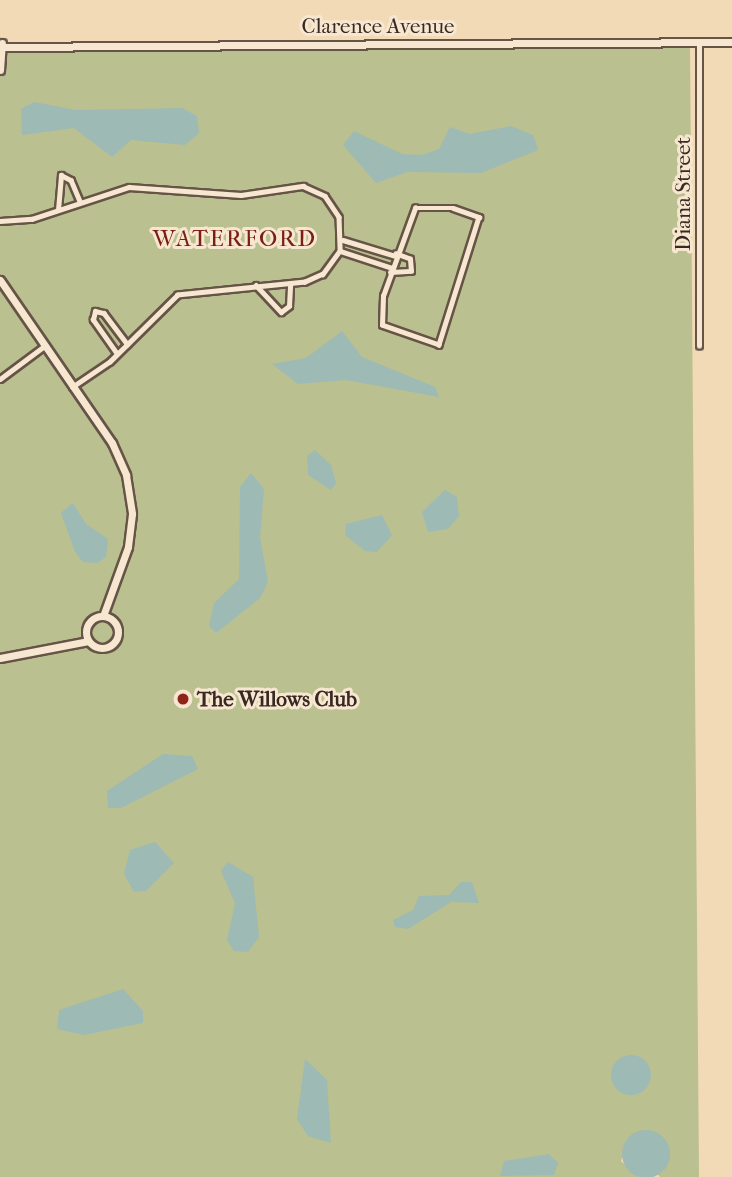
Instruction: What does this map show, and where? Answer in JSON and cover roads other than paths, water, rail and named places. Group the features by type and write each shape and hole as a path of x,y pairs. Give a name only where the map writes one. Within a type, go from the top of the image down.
{"street":[{"name":"Diana Street","path":"699,42 699,346"},
{"name":"Clarence Avenue","path":"1,44 732,42"},
{"path":"0,70 1,44"},
{"path":"58,210 56,182 61,175 71,180 80,201"},
{"path":"0,220 58,210 129,187 241,195 303,186 332,203 343,240 341,251 323,274 290,284 256,285 178,295 117,354 72,388"},
{"path":"415,208 453,208 479,217 443,343 413,341 384,328 391,270 396,255 415,208"},
{"path":"341,251 391,270 411,271 410,259 343,240"},
{"path":"0,280 120,458 131,528 114,594 103,616 72,641"},
{"path":"256,285 281,312 289,306 290,284"},
{"path":"117,354 93,320 95,311 104,313 127,344"},
{"path":"0,379 43,347"},
{"path":"0,658 72,641 88,641 100,649 113,645 118,632 113,620 114,594"},
{"path":"103,616 113,620"},
{"path":"86,631 88,641"}],"water":[{"path":"34,102 76,110 182,108 197,116 199,133 185,145 131,140 112,157 74,128 22,135 21,109"},
{"path":"511,126 533,135 538,150 481,173 408,172 376,183 343,145 354,131 402,154 422,155 439,149 450,127 470,134"},
{"path":"342,331 362,357 435,387 439,397 346,380 298,384 272,364 306,358"},
{"path":"315,450 331,465 336,483 331,490 308,475 307,456"},
{"path":"251,473 264,489 260,537 268,582 260,598 216,633 209,626 214,603 239,579 240,487"},
{"path":"445,490 457,497 459,516 448,529 428,532 422,512"},
{"path":"73,503 86,524 108,539 106,557 97,563 83,562 75,552 61,513"},
{"path":"382,515 392,535 377,552 365,551 345,535 346,524"},
{"path":"163,754 192,756 198,769 121,808 108,808 107,791"},
{"path":"155,842 174,863 146,891 134,892 124,874 130,850"},
{"path":"228,862 253,877 259,937 248,952 234,951 227,940 235,903 221,871"},
{"path":"461,882 472,882 479,903 451,902 408,929 395,927 393,920 413,910 419,896 449,895"},
{"path":"123,989 143,1011 143,1023 84,1035 57,1029 59,1010"},
{"path":"631,1055 645,1061 651,1075 645,1089 631,1095 617,1089 611,1075 617,1061"},
{"path":"305,1059 327,1080 331,1143 308,1136 297,1119"},
{"path":"646,1130 663,1137 670,1154 663,1171 646,1178 629,1171 622,1154 629,1137"},
{"path":"549,1154 558,1163 554,1175 500,1176 504,1161"}],"place":[{"name":"The Willows Club","path":"183,699"}],"district":[{"name":"WATERFORD","path":"235,239"}]}
